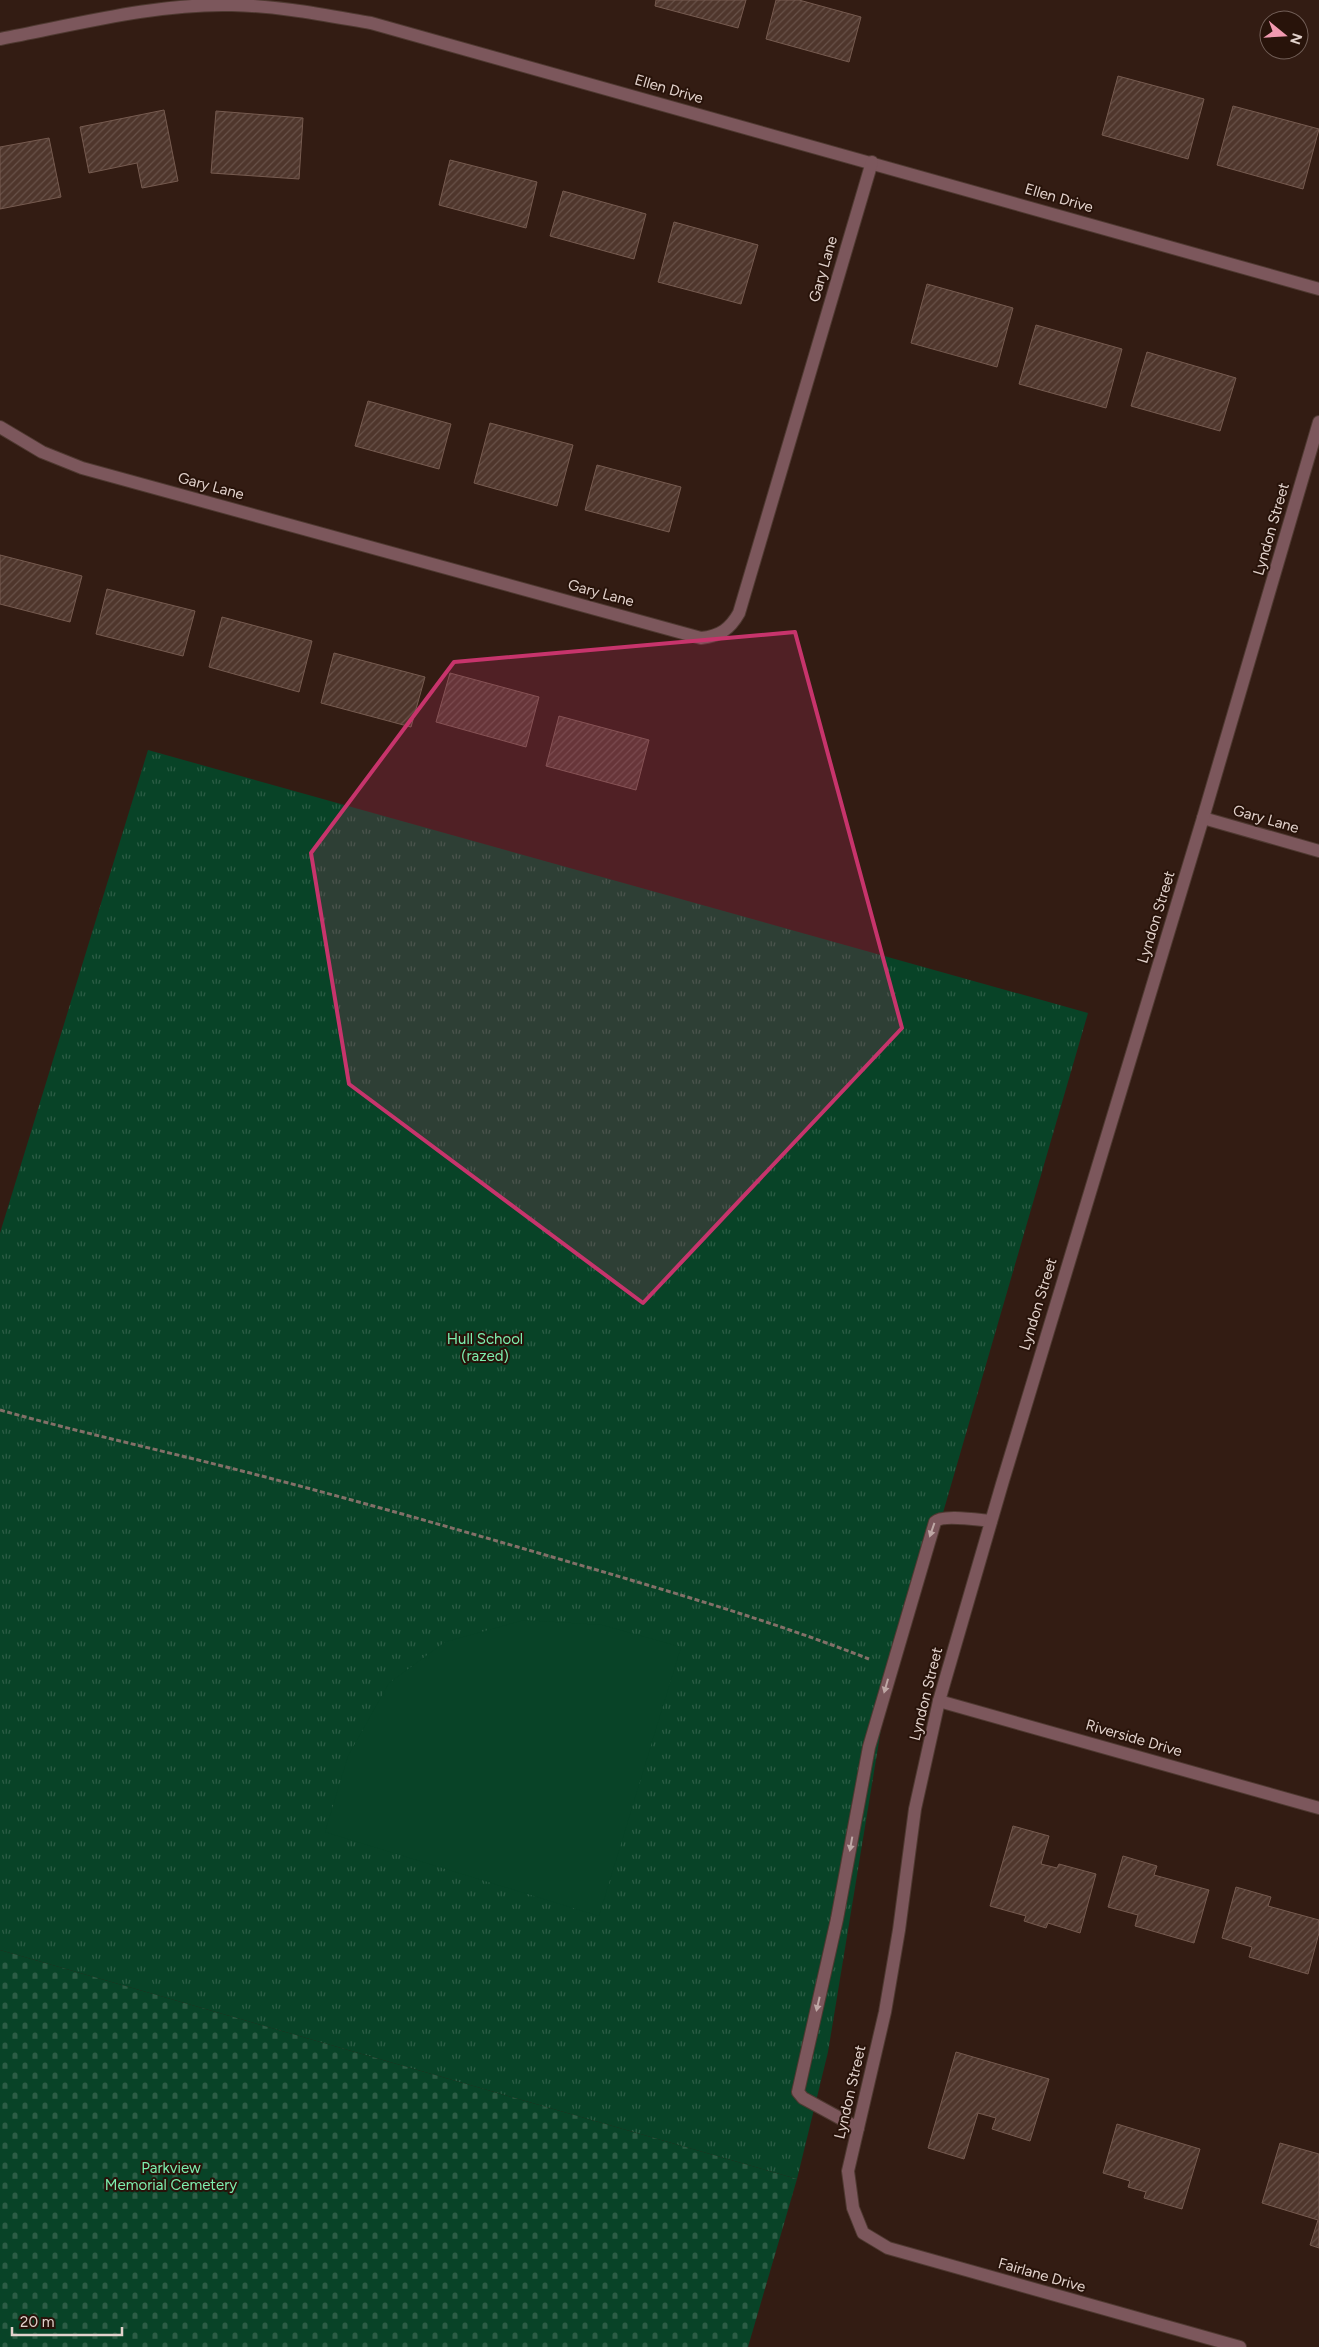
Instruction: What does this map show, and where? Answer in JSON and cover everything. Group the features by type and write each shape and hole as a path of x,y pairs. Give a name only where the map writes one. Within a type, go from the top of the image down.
{"street":[{"name":"Ellen Drive","path":"0,39 168,8 231,4 294,9 371,23 872,162 1319,289"},
{"name":"Gary Lane","path":"0,427 42,452 82,468 701,638 714,637 724,632 739,613 872,162"},
{"name":"Lyndon Street","path":"853,2208 848,2172 885,2012 916,1809 939,1701 991,1521 1203,818 1319,422"},
{"name":"Gary Lane","path":"1203,818 1319,851"},
{"path":"858,2128 803,2098 798,2092 837,1919 869,1747 935,1522 938,1519 947,1518 991,1521"},
{"name":"Riverside Drive","path":"939,1701 1319,1808"},
{"name":"Fairlane Drive","path":"853,2208 863,2233 888,2248 1240,2347"}],"path":[{"path":"0,1410 74,1431 194,1459 377,1507 516,1546 765,1621 891,1668"}],"highlighted area":[{"path":"795,632 902,1028 643,1303 349,1084 311,853 454,662"}],"green space":[{"name":"Hull School (razed)","path":"148,750 1088,1013 882,1723 828,2052 797,2179 0,1950 0,1233"},
{"path":"524,1620 602,1625 681,1647 599,1916 325,1832 348,1756 389,1683 445,1642"},
{"name":"Parkview Memorial Cemetery","path":"0,1950 797,2179 748,2347 0,2347"}],"building":[{"path":"656,0 746,0 738,28 655,6"},
{"path":"776,0 799,0 861,17 849,62 766,39"},
{"path":"1118,76 1204,99 1188,159 1102,135"},
{"path":"1233,106 1319,129 1303,189 1217,165"},
{"path":"164,110 178,181 142,188 137,163 89,173 80,127"},
{"path":"216,111 303,118 299,179 211,173"},
{"path":"49,138 61,197 0,209 0,147"},
{"path":"450,160 537,182 526,228 439,205"},
{"path":"563,191 646,214 634,259 550,236"},
{"path":"674,222 758,245 741,304 658,282"},
{"path":"927,284 1013,308 997,367 911,343"},
{"path":"1036,325 1122,349 1106,408 1019,384"},
{"path":"1147,352 1236,378 1220,431 1131,406"},
{"path":"368,401 451,424 439,469 355,446"},
{"path":"490,423 573,445 557,506 474,483"},
{"path":"597,465 681,487 669,532 585,510"},
{"path":"0,555 82,576 70,622 0,604"},
{"path":"107,589 195,611 183,656 96,634"},
{"path":"222,617 312,641 299,692 209,667"},
{"path":"334,653 425,677 411,727 321,703"},
{"path":"450,673 539,697 526,747 436,722"},
{"path":"559,716 649,740 636,790 546,766"},
{"path":"1013,1826 1049,1836 1041,1864 1057,1868 1059,1864 1096,1874 1080,1933 1048,1923 1046,1928 1024,1921 1026,1916 990,1906"},
{"path":"1123,1856 1157,1866 1154,1875 1209,1890 1194,1943 1135,1926 1138,1915 1108,1907"},
{"path":"1236,1887 1271,1897 1268,1906 1319,1920 1319,1933 1308,1974 1249,1957 1252,1947 1222,1938"},
{"path":"956,2052 1049,2079 1030,2141 992,2129 996,2118 978,2113 964,2159 928,2148"},
{"path":"1117,2124 1200,2149 1182,2209 1144,2198 1146,2192 1128,2187 1130,2181 1103,2173"},
{"path":"1280,2143 1319,2154 1319,2248 1310,2245 1318,2220 1262,2203"}]}
